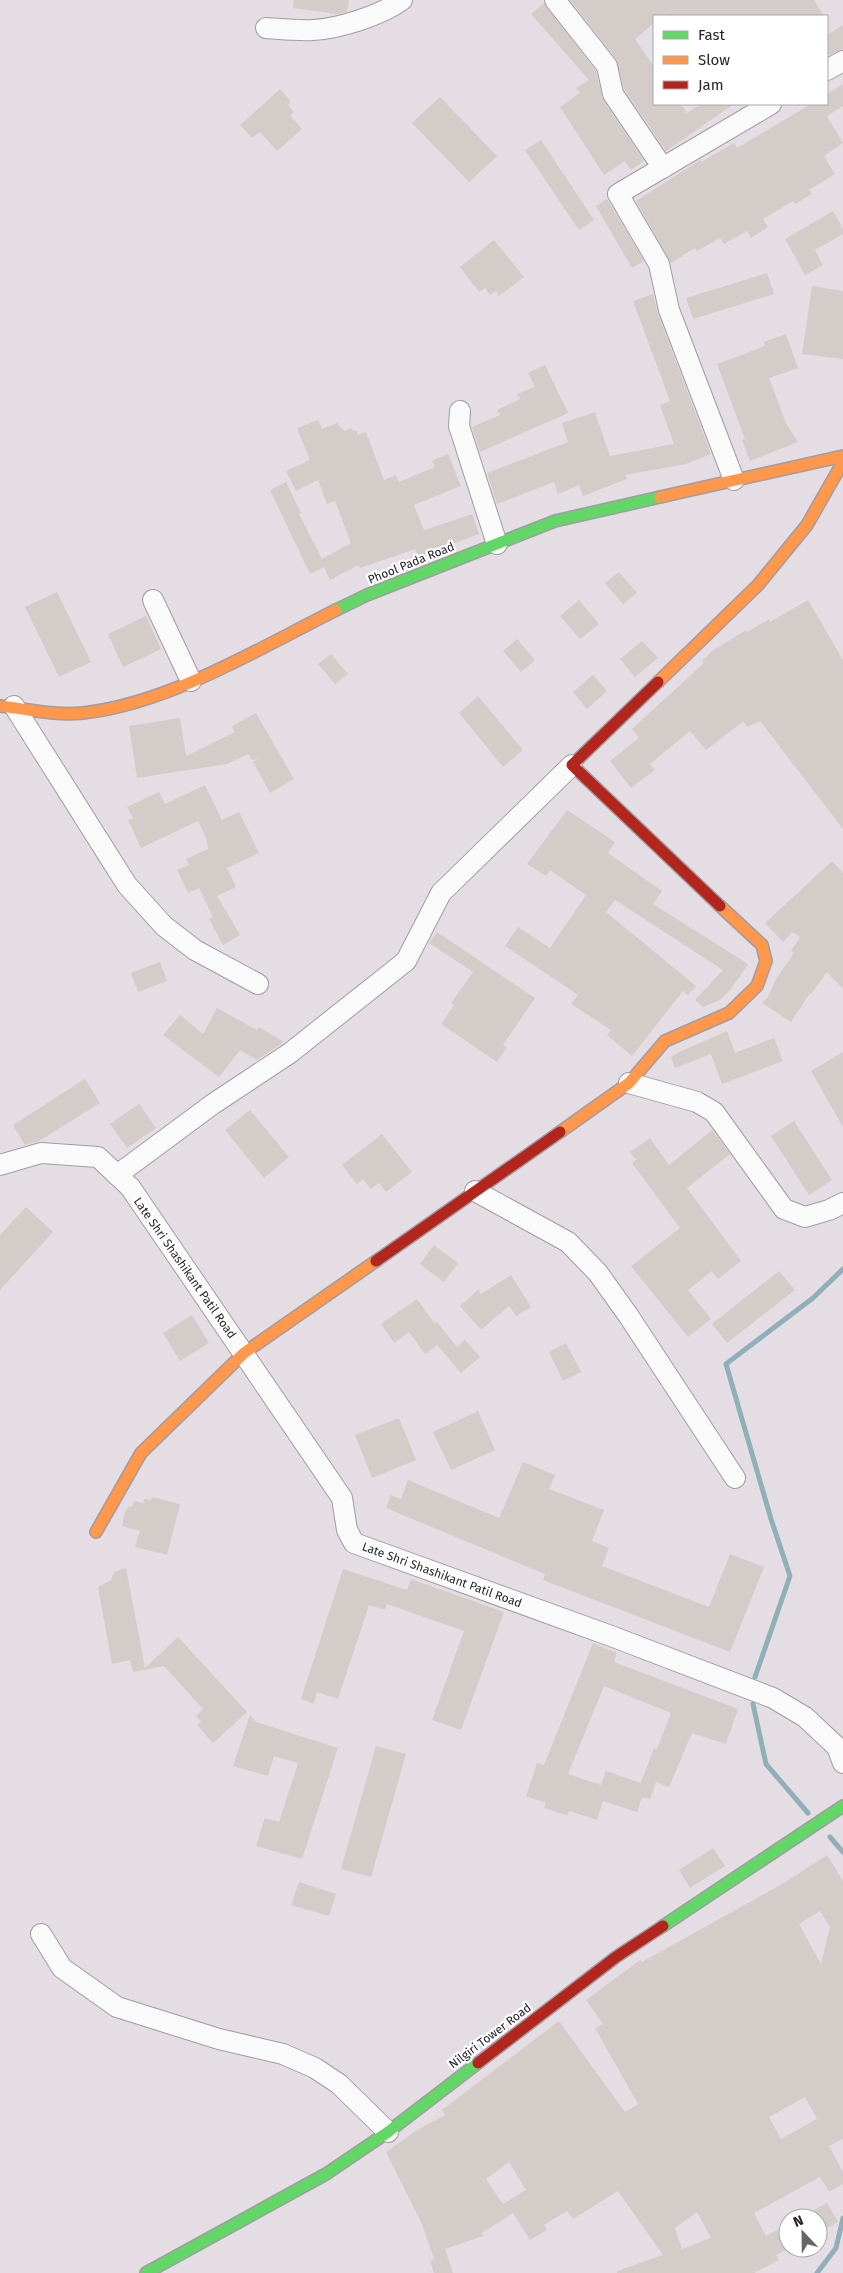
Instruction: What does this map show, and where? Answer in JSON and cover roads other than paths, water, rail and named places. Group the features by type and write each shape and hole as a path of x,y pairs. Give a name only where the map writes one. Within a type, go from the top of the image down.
{"street":[{"path":"266,28 314,30 370,17 393,7 402,0"},
{"path":"555,0 607,66 613,94 663,168"},
{"path":"828,69 843,61"},
{"path":"734,480 669,310 659,264 618,194 769,105"},
{"path":"460,411 459,426 498,544"},
{"name":"Phool Pada Road","path":"7,706 55,713 82,713 122,707 190,681 367,595 555,521 843,456"},
{"path":"117,1175 213,1104 290,1053 406,961 441,892 758,585 807,525 843,462"},
{"path":"153,600 190,681"},
{"path":"7,706 127,885 164,926 194,950 258,984"},
{"path":"96,1532 141,1453 244,1353 629,1083 665,1041 729,1013 757,986 766,961 762,945 572,765"},
{"path":"629,1083 697,1102 714,1112 784,1208 805,1217 829,1210 843,1202"},
{"name":"Late Shri Shashikant Patil Road","path":"0,1165 42,1153 98,1158 130,1188 342,1498 347,1530 354,1543 611,1636 773,1698 806,1717 837,1747 843,1763"},
{"path":"474,1191 568,1242 598,1273 628,1315 735,1478"},
{"name":"Nilgiri Tower Road","path":"146,2273 326,2174 388,2132 616,1957 843,1806"},
{"path":"40,1934 62,1968 117,2007 219,2039 283,2054 315,2068 339,2084 388,2132"}],"waterway":[{"path":"755,1677 790,1576 771,1519 726,1364 813,1298 843,1269"},
{"path":"753,1704 766,1764 808,1813"},
{"path":"830,1837 843,1852"},
{"path":"817,2273 836,2248 843,2218"}]}
